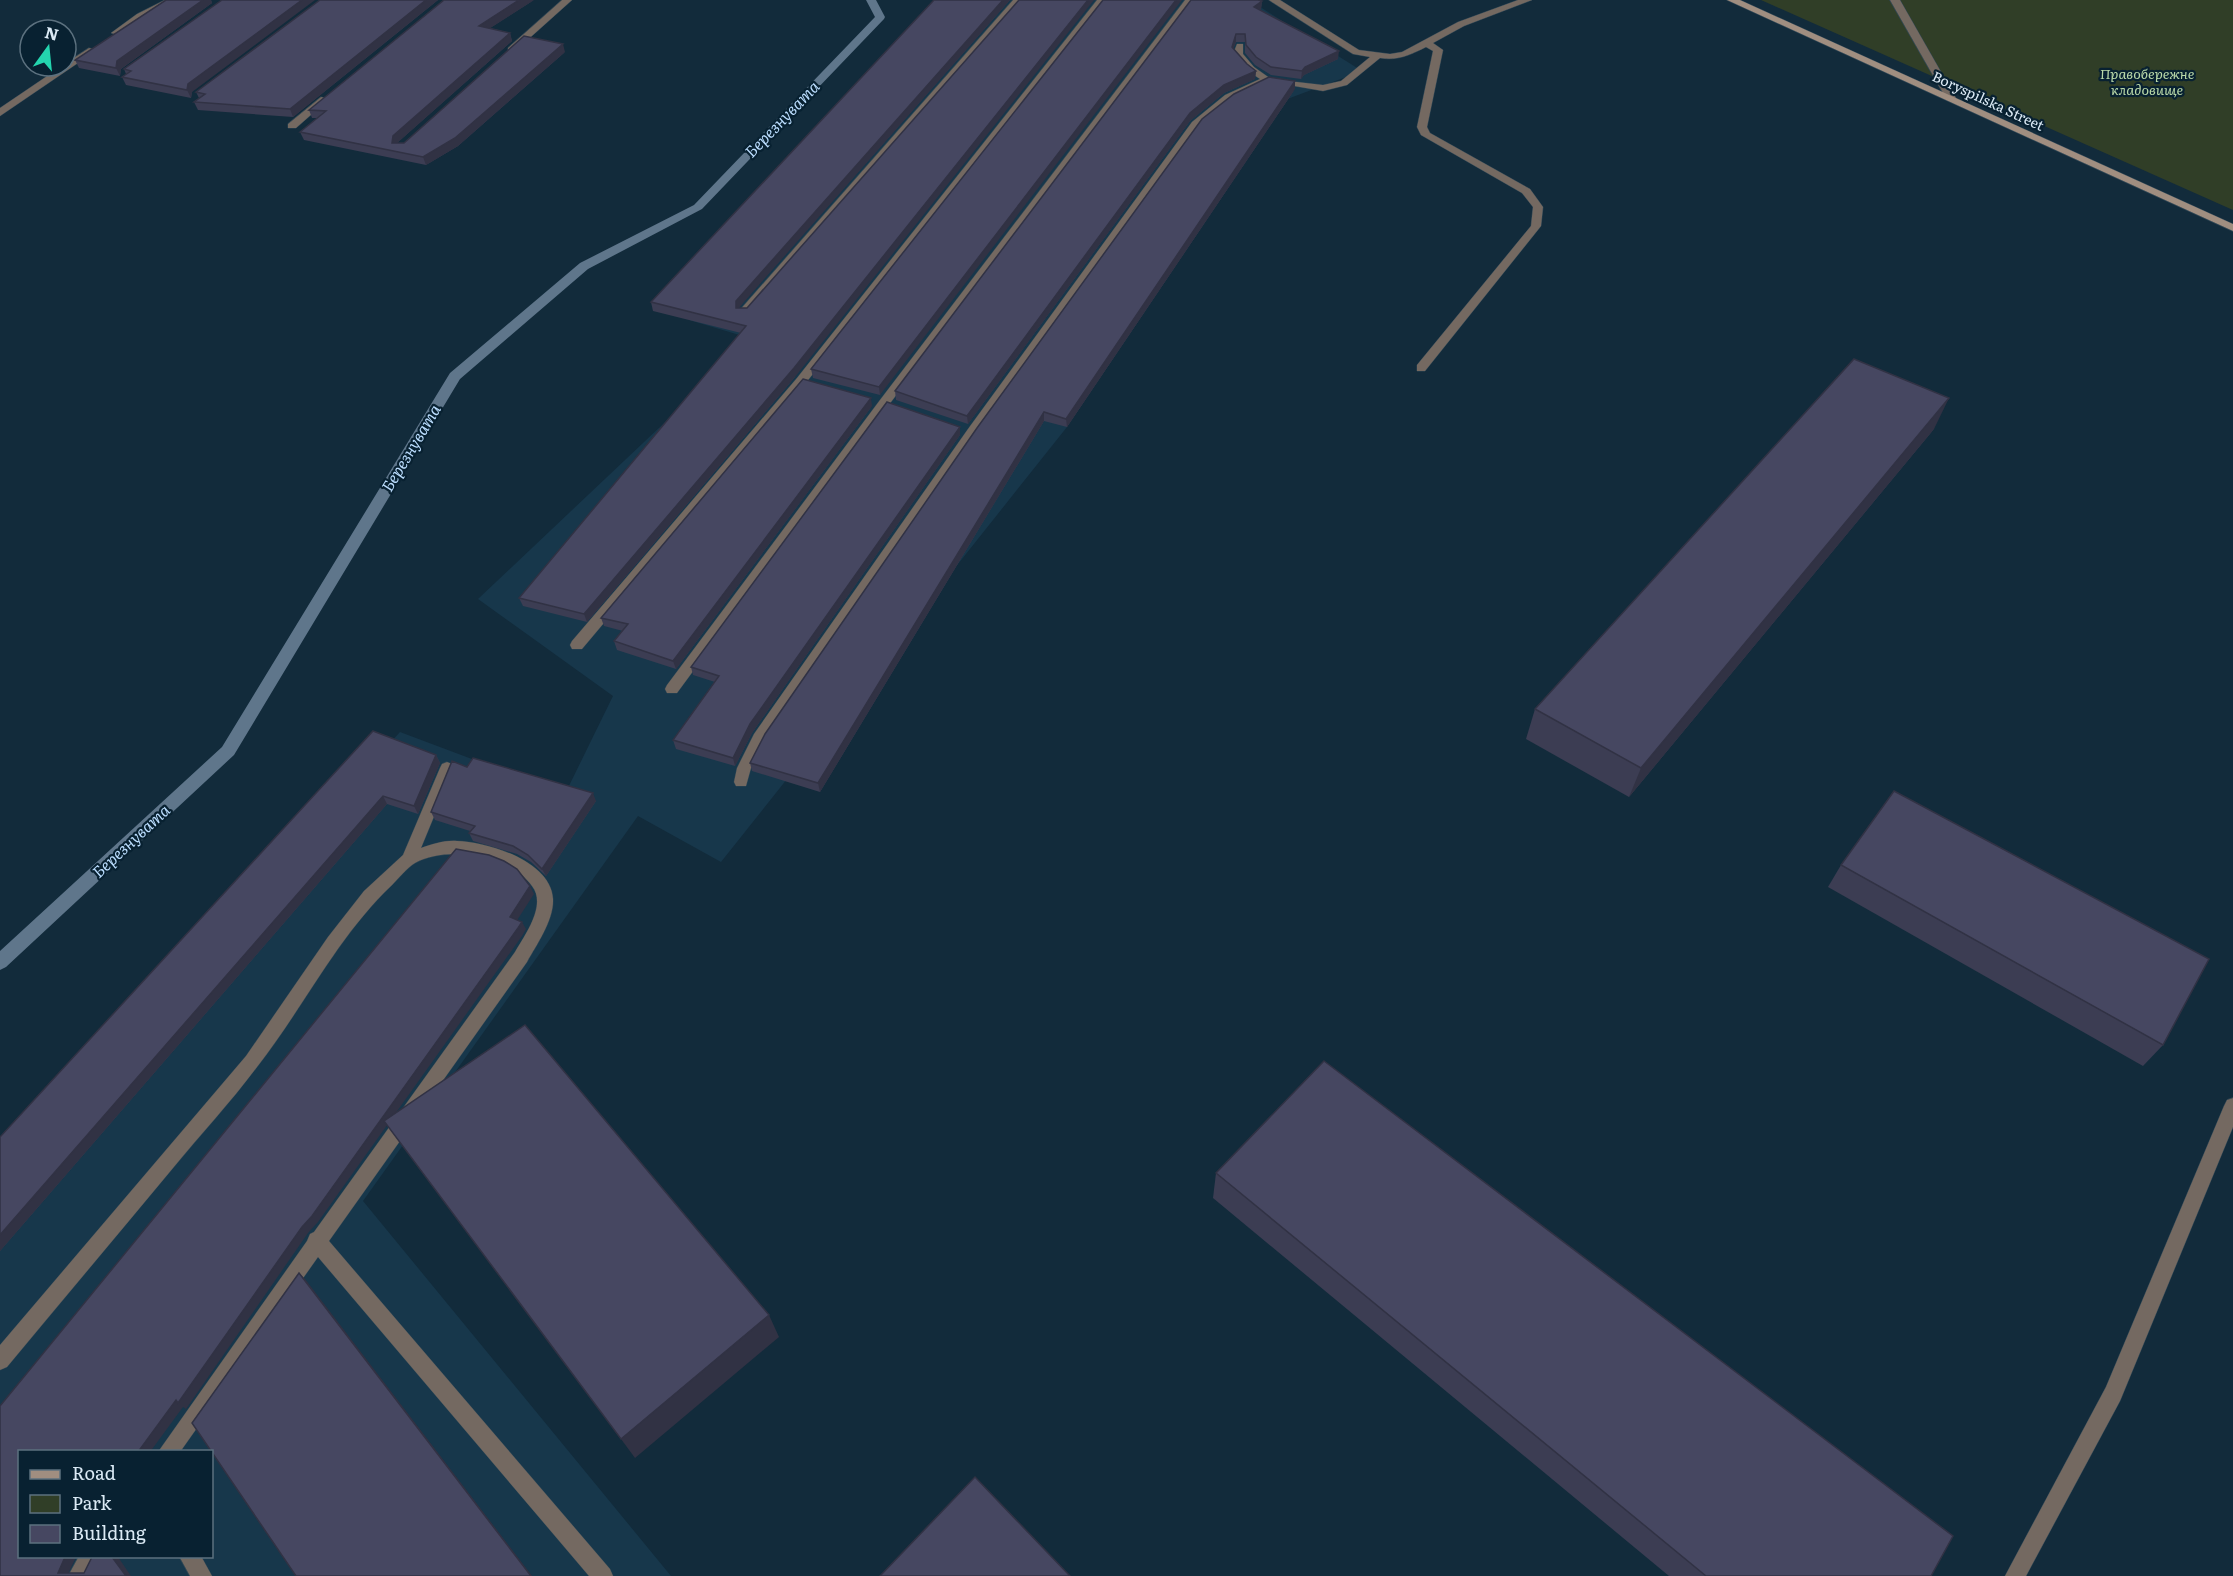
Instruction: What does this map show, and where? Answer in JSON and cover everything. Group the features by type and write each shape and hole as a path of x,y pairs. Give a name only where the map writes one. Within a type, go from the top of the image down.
{"main road":[{"name":"Boryspilska Street","path":"1732,0 2233,228"}],"lane":[{"path":"0,113 140,12 172,0"},
{"path":"506,54 567,0"},
{"path":"743,313 1018,0"},
{"path":"578,645 806,382 1102,0"},
{"path":"672,689 884,403 1190,0"},
{"path":"1274,0 1320,32 1356,52 1376,57 1404,55 1461,24 1527,0"},
{"path":"1895,0 1952,100"},
{"path":"1421,368 1536,226 1538,207 1526,191 1426,135 1422,127 1438,50 1434,46 1423,43"},
{"path":"1240,46 1238,54 1251,69 1267,80 1323,88 1344,83 1376,57"},
{"path":"741,782 744,768 759,738 967,430 1196,124 1213,107 1236,91 1267,80"},
{"path":"291,126 328,96"},
{"path":"0,1360 252,1061 334,942 370,896 409,859 447,768"},
{"path":"169,1450 316,1240 521,957 536,929 546,899 544,886 538,877 520,866 479,851 458,847 440,848 409,859"},
{"path":"2014,1576 2113,1394 2233,1106"},
{"path":"316,1240 603,1576"},
{"path":"78,1576 91,1558"},
{"path":"190,1558 202,1576"}],"shaded area":[{"path":"939,0 1249,0 1362,71 1226,122 1067,427 721,862 638,816 363,1201 671,1576 0,1576 0,1172 400,732 565,794 613,696 478,599 753,339 689,320"}],"green space":[{"name":"Правобережне кладовище","path":"1761,0 2233,0 2233,210"}],"building":[{"path":"166,0 203,0 117,61 116,68 78,61 78,58"},
{"path":"222,0 302,0 188,84 187,90 122,77 131,71 124,69"},
{"path":"320,0 426,0 290,109 194,102 205,94 196,92"},
{"path":"444,0 519,0 479,26 510,33 393,136 392,143 404,143 524,36 563,44 455,138 423,157 300,132 326,111 309,110"},
{"path":"934,0 1003,0 736,301 736,308 747,308 1019,0 1088,0 794,368 584,614 519,598 746,326 651,302"},
{"path":"1103,0 1176,0 879,387 811,369"},
{"path":"1191,0 1262,1 1254,7 1339,51 1305,67 1302,71 1271,67 1256,57 1246,45 1245,34 1236,34 1232,47 1256,71 1224,85 1190,113 967,416 895,391"},
{"path":"1269,77 1295,81 1066,419 1044,412 818,783 750,763 765,734 977,428 1202,119 1234,94"},
{"path":"1854,359 1949,398 1641,768 1535,709"},
{"path":"803,379 871,398 673,661 614,641 628,624 601,618"},
{"path":"887,402 960,427 750,724 733,758 673,740 719,676 691,667"},
{"path":"373,731 436,755 414,806 383,796 0,1235 0,1137"},
{"path":"473,758 593,793 542,869 528,855 513,846 469,833 475,826 431,812 452,761 467,767"},
{"path":"1894,791 2209,959 2163,1045 1841,865"},
{"path":"456,849 489,855 517,869 530,886 510,917 522,922 178,1403 176,1400 139,1450 18,1450 18,1558 65,1558 58,1573 84,1573 92,1558 113,1558 126,1576 0,1576 0,1406"},
{"path":"525,1025 769,1315 621,1439 384,1121"},
{"path":"1324,1061 1953,1536 1931,1576 1706,1576 1216,1173"},
{"path":"299,1273 531,1576 296,1576 213,1454 213,1450 210,1450 192,1423"},
{"path":"975,1477 1070,1576 880,1576"}],"waterway":[{"name":"Березнувата","path":"0,962 228,751 455,376 584,266 698,207 880,17 871,0"}]}
